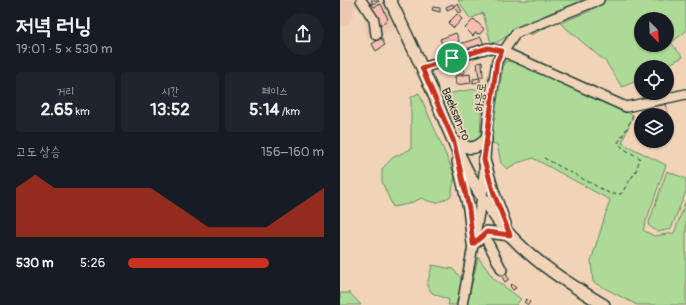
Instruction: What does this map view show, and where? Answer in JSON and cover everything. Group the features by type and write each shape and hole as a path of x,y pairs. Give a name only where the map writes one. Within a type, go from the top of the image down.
{"main road":[{"name":"Baeksan-ro","path":"390,0 422,68 454,142 482,197 510,235 568,284 603,305"},
{"path":"454,142 473,149 478,148 486,140"},
{"path":"454,142 469,209 473,244"},
{"path":"484,160 494,194 510,235"},
{"path":"473,244 484,234 491,232 510,235"}],"street":[{"path":"361,0 374,20 376,35"},
{"name":"하흥로","path":"462,305 482,197 486,140 497,61 502,51 516,33 599,0"},
{"path":"422,68 488,48 502,51 626,107 686,94"},
{"path":"484,234 502,270"}],"path":[{"path":"544,158 611,194 620,194 636,171 640,158 624,149 618,143 632,119 633,106"}],"shaded area":[{"path":"340,0 382,0 395,29 367,40 362,6 353,9 353,15 348,24 340,25"}],"green space":[{"path":"458,0 585,0 545,15 547,27 531,35 518,28 498,42 491,43 483,13 470,19"},
{"path":"602,0 686,0 686,31 674,41 674,12 634,12 634,52 674,52 674,46 683,57 674,62 674,60 634,60 634,82 622,87 606,62 560,23 590,11"},
{"path":"510,61 542,73 633,115 622,143 666,165 643,230 654,236 674,233 686,200 686,305 637,305 593,282 591,261 610,200 533,158 517,163 507,169 501,163 497,144 490,143 504,62"},
{"path":"482,88 480,140 475,144 465,142 445,94"},
{"path":"419,93 455,176 451,196 436,202 430,202 422,198 408,204 393,207 382,182 382,169 392,158 411,149 411,97"},
{"path":"667,171 686,179 686,191 671,229 658,232 648,225"},
{"path":"478,257 494,279 521,299 516,305 467,305"},
{"path":"432,265 453,269 462,279 458,305 448,305 449,300 432,293 427,285"},
{"path":"340,293 350,293 361,305 340,305"}],"building":[{"path":"371,0 378,0 379,1 373,4"},
{"path":"371,3 374,7 381,4 388,19 381,25 366,6"},
{"path":"452,4 454,7 447,10 446,7"},
{"path":"458,4 462,12 459,13 454,5"},
{"path":"433,7 440,8 440,12 432,10"},
{"path":"457,14 462,19 454,28 448,23"},
{"path":"474,19 484,29 480,34 475,33 473,36 465,28"},
{"path":"456,33 459,40 458,43 444,49 440,39"},
{"path":"481,37 484,45 449,57 448,53 462,48 460,44"},
{"path":"381,38 385,45 376,51 372,44"},
{"path":"462,58 465,73 459,74 456,59"},
{"path":"482,62 483,77 479,77 477,63"},
{"path":"470,74 471,83 456,85 455,76"},
{"path":"480,78 480,82 473,83 473,79"},
{"path":"666,104 667,108 657,108 657,106"},
{"path":"505,273 509,279 505,282 501,275"},
{"path":"512,284 516,288 513,290 510,286"},
{"path":"527,299 530,302 528,305 524,302"}],"route":[{"path":"488,48 502,51 497,61 488,119 484,160 494,194 510,235 487,232 473,244 469,209 454,142 422,68 452,58 488,48"}]}
